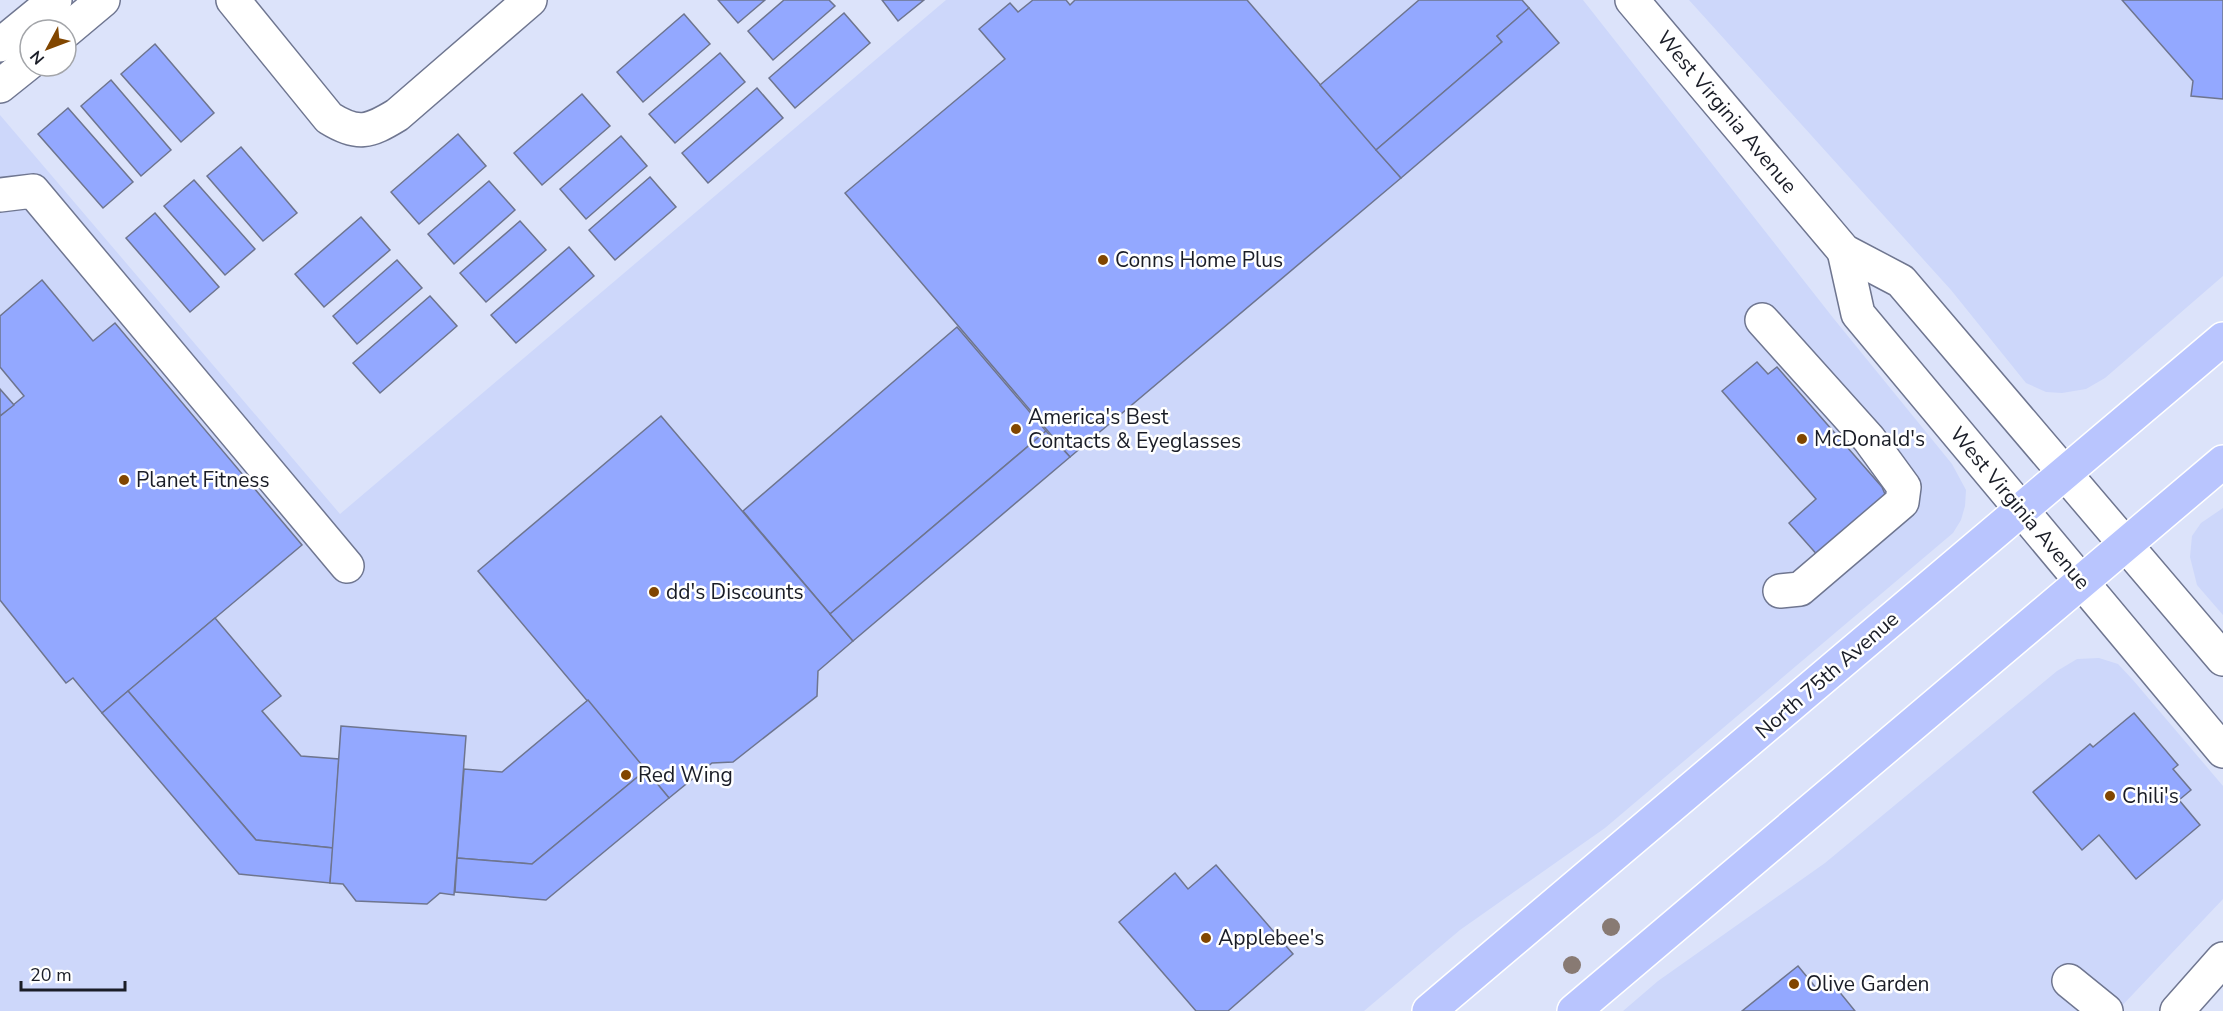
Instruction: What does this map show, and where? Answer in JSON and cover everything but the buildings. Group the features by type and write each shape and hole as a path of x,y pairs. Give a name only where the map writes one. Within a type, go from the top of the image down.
{"main road":[{"name":"North 75th Avenue","path":"1430,1011 2223,339"},
{"path":"1574,1011 2223,462"}],"street":[{"path":"78,21 103,0"},
{"path":"233,0 329,118 346,128 363,130 381,125 397,115 530,0"},
{"name":"West Virginia Avenue","path":"1632,0 1844,251 1901,281 2223,659"},
{"path":"0,45 51,14"},
{"path":"0,86 18,72"},
{"path":"0,195 33,191 347,566"},
{"name":"West Virginia Avenue","path":"1844,251 1858,314 2223,751"},
{"path":"1762,320 1869,439 1904,487 1902,502 1823,571 1800,589 1780,591"},
{"path":"2177,1011 2223,959"},
{"path":"2069,981 2106,1011"}],"shaded area":[{"path":"946,0 1583,0 1834,319 1952,464 1966,490 1961,520 1953,533 1605,828 1460,930 1364,1011 0,1011 0,115 340,514"},
{"path":"1689,0 2223,0 2223,276 2105,378 2086,389 2062,393 2046,392 2026,383 1951,290"},
{"path":"2223,508 2223,615 2197,585 2190,557 2192,536 2201,523"},
{"path":"2099,658 2118,664 2223,786 2223,899 2117,1011 1623,1011 1658,981 1825,863 2057,671 2077,659"}],"place":[{"name":"Conns Home Plus","path":"1103,260"},
{"name":"America's Best Contacts & Eyeglasses","path":"1016,429"},
{"name":"McDonald's","path":"1802,439"},
{"name":"Planet Fitness","path":"124,480"},
{"name":"dd's Discounts","path":"654,592"},
{"name":"Red Wing","path":"626,775"},
{"name":"Chili's","path":"2110,796"},
{"name":"Applebee's","path":"1206,938"},
{"name":"Olive Garden","path":"1794,984"}]}
